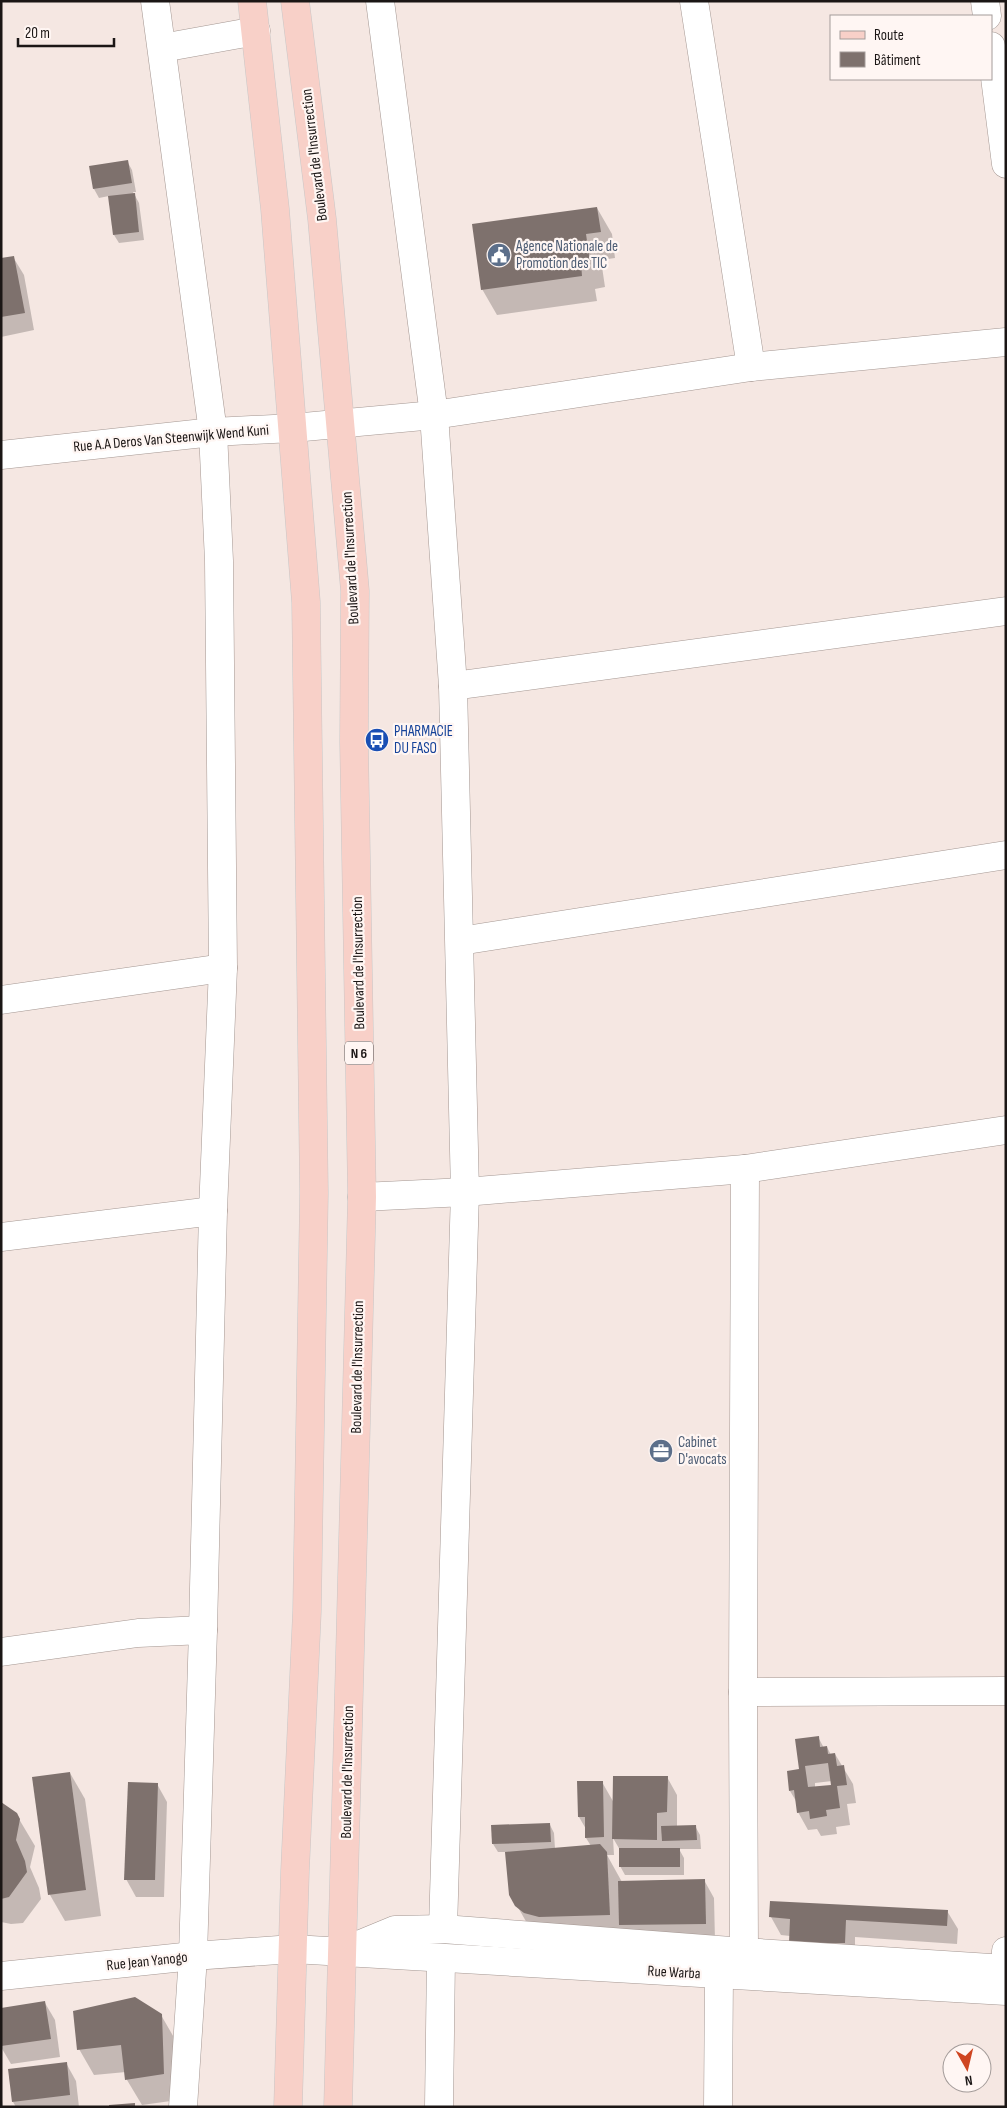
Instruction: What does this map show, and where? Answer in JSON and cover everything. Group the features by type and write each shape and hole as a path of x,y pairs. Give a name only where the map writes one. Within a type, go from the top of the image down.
{"main road":[{"path":"252,1 276,209 306,602 314,1193 307,1611 295,1871 288,2107"},
{"name":"Boulevard de l'Insurrection","path":"295,1 322,219 355,591 354,742 362,1197 338,2107"}],"street":[{"path":"155,1 213,432 219,561 223,968 213,1211 203,1630 192,1956 183,2107"},
{"path":"380,1 434,415 453,686 465,1192 443,1930"},
{"path":"694,1 751,367"},
{"path":"985,1 987,15"},
{"path":"162,48 256,31"},
{"path":"992,54 1006,164"},
{"name":"Rue A.A Deros Van Steenwijk Wend Kuni","path":"1,455 213,432 293,428 434,415 751,367 1006,342"},
{"path":"453,686 1006,610"},
{"path":"460,941 1006,855"},
{"path":"1,1000 223,968"},
{"path":"362,1197 465,1192 745,1169 1006,1130"},
{"path":"744,1952 742,1692 745,1169"},
{"path":"1,1237 213,1211"},
{"path":"1,1652 138,1633 203,1630"},
{"path":"742,1692 1006,1691"},
{"path":"343,1952 396,1930 443,1930 1006,1970"},
{"name":"Rue Jean Yanogo","path":"1,1976 192,1956 293,1949 343,1952"},
{"name":"Rue Warba","path":"343,1952 719,1974 1006,1970"},
{"path":"438,2107 442,1958"},
{"path":"718,2107 719,1974"}],"building":[{"path":"128,160 132,183 93,189 89,166"},
{"path":"135,193 139,232 113,235 108,196"},
{"path":"597,207 601,232 586,234 590,262 581,263 582,276 481,290 472,224"},
{"path":"14,256 25,313 1,317 1,258"},
{"path":"819,1736 820,1747 827,1746 828,1754 835,1753 837,1766 844,1765 847,1785 837,1786 840,1808 826,1810 827,1816 810,1819 809,1811 797,1813 794,1790 789,1791 787,1771 799,1769 795,1739","holes":["828,1763 831,1785 808,1787 805,1766"]},
{"path":"70,1772 86,1890 48,1895 32,1777"},
{"path":"613,1776 668,1776 667,1812 657,1813 657,1840 612,1839"},
{"path":"577,1781 603,1781 604,1837 585,1838 585,1817 578,1817"},
{"path":"128,1782 158,1783 155,1880 124,1880"},
{"path":"1,1802 17,1813 20,1819 16,1840 25,1861 27,1872 9,1897 1,1899"},
{"path":"550,1823 551,1842 492,1844 491,1825"},
{"path":"696,1825 697,1840 662,1841 661,1826"},
{"path":"600,1844 607,1852 610,1915 539,1917 524,1913 515,1906 509,1895 505,1852"},
{"path":"619,1848 680,1848 680,1867 619,1867"},
{"path":"705,1879 706,1924 619,1925 618,1881"},
{"path":"770,1901 948,1910 947,1926 846,1920 845,1943 789,1943 790,1919 769,1917"},
{"path":"135,1997 162,2014 164,2074 125,2080 121,2045 77,2050 73,2011"},
{"path":"45,2001 51,2039 1,2046 1,2008"},
{"path":"67,2062 70,2095 12,2102 8,2069"},
{"path":"135,2103 135,2107 109,2107 109,2105"}],"place":[{"name":"Agence Nationale de Promotion des TIC","path":"499,255"},
{"name":"PHARMACIE DU FASO","path":"377,740"},
{"name":"Cabinet D'avocats","path":"661,1451"}]}
